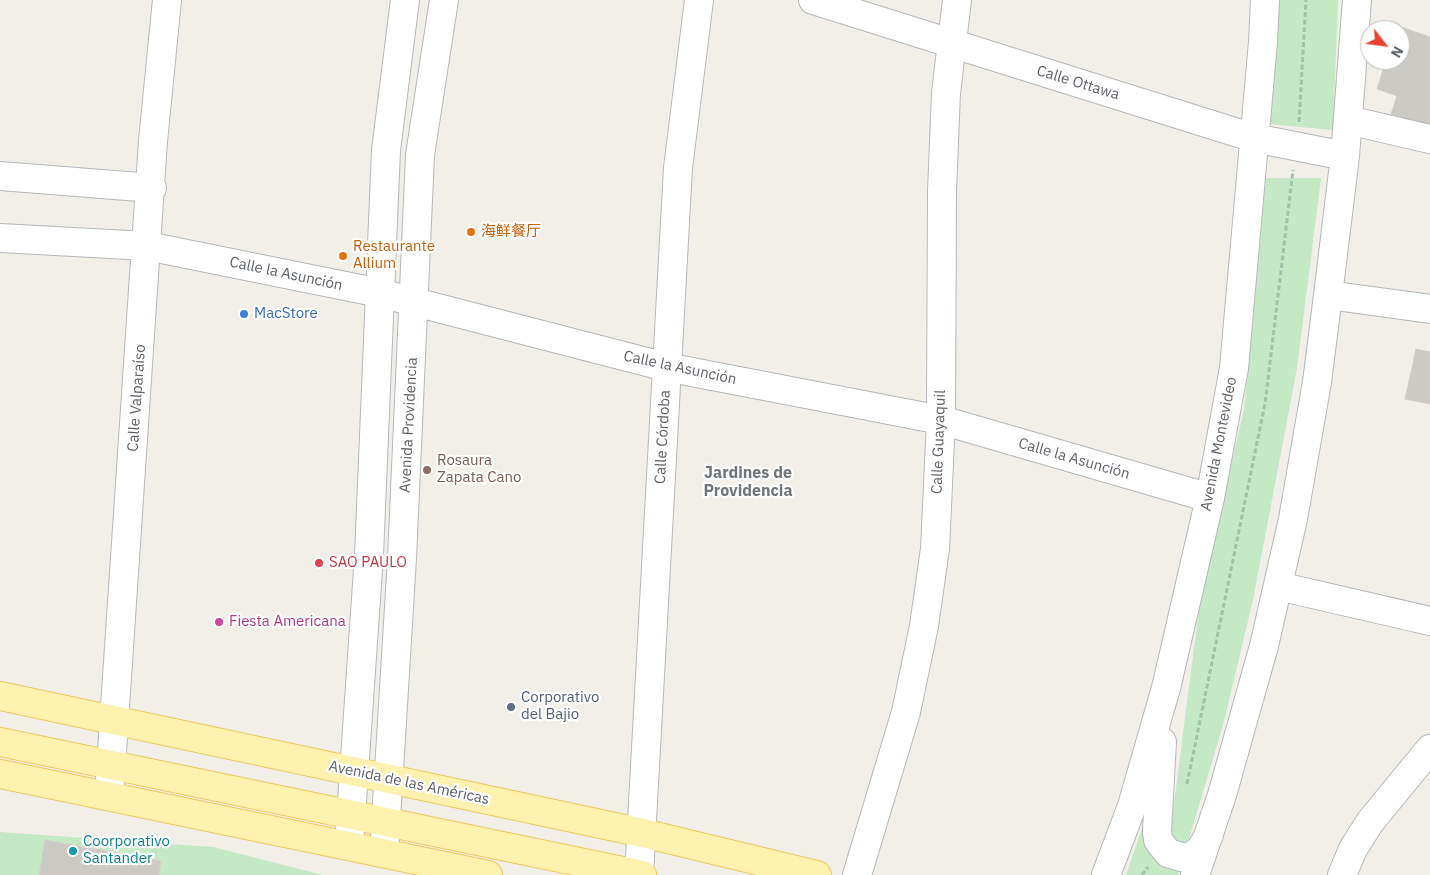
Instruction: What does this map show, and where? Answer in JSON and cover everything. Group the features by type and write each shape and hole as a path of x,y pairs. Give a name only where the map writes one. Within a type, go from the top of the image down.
{"main road":[{"name":"Avenida de las Américas","path":"0,696 643,833 817,875"},
{"path":"0,742 640,875"},
{"path":"0,774 488,875"}],"street":[{"name":"Calle Valparaíso","path":"109,796 116,721 152,188 153,141 167,0"},
{"path":"348,845 369,555 386,150 406,0"},
{"name":"Avenida Providencia","path":"384,852 390,779 415,302 420,155 444,0"},
{"name":"Calle Córdoba","path":"640,875 678,168 699,0"},
{"name":"Calle Ottawa","path":"813,0 1254,138 1345,156"},
{"name":"Calle Guayaquil","path":"857,875 906,712 924,626 935,549 941,420 942,191 946,93 957,0"},
{"name":"Avenida Montevideo","path":"1106,875 1132,806 1166,688 1210,498 1234,368 1265,0"},
{"path":"1195,875 1209,835 1264,646 1293,519 1317,382 1345,156 1356,0"},
{"path":"1348,120 1430,139"},
{"path":"0,176 152,188"},
{"name":"Calle la Asunción","path":"0,238 147,246 380,293 666,367 941,420 1210,498"},
{"path":"1328,295 1430,309"},
{"path":"1278,586 1430,621"},
{"path":"1166,688 1158,840 1168,853 1185,858 1194,855 1200,850 1209,835"},
{"path":"1342,875 1354,849 1370,822 1430,749"}],"green space":[{"path":"1278,0 1338,0 1333,130 1268,124"},
{"path":"1266,178 1321,178 1297,368 1253,600 1223,725 1188,842 1176,844 1164,830 1175,796 1201,594 1244,410"},
{"path":"1148,811 1147,841 1150,853 1161,864 1181,866 1178,875 1126,875"},
{"path":"0,832 213,847 323,875 0,875"}],"building":[{"path":"1410,30 1430,37 1430,130 1390,117 1397,96 1377,89 1383,70 1410,70"},
{"path":"1416,349 1430,352 1430,404 1405,399"},
{"name":"Coorporativo Santander","path":"45,840 161,861 159,875 39,875"}],"place":[{"name":"海鲜餐厅","path":"471,232"},
{"name":"Restaurante Allium","path":"343,256"},
{"name":"MacStore","path":"244,314"},
{"name":"Rosaura Zapata Cano","path":"427,470"},
{"name":"SAO PAULO","path":"319,563"},
{"name":"Fiesta Americana","path":"219,622"},
{"name":"Corporativo del Bajio","path":"511,707"},
{"name":"Coorporativo Santander","path":"73,851"}],"district":[{"name":"Jardines de Providencia","path":"748,482"}]}
